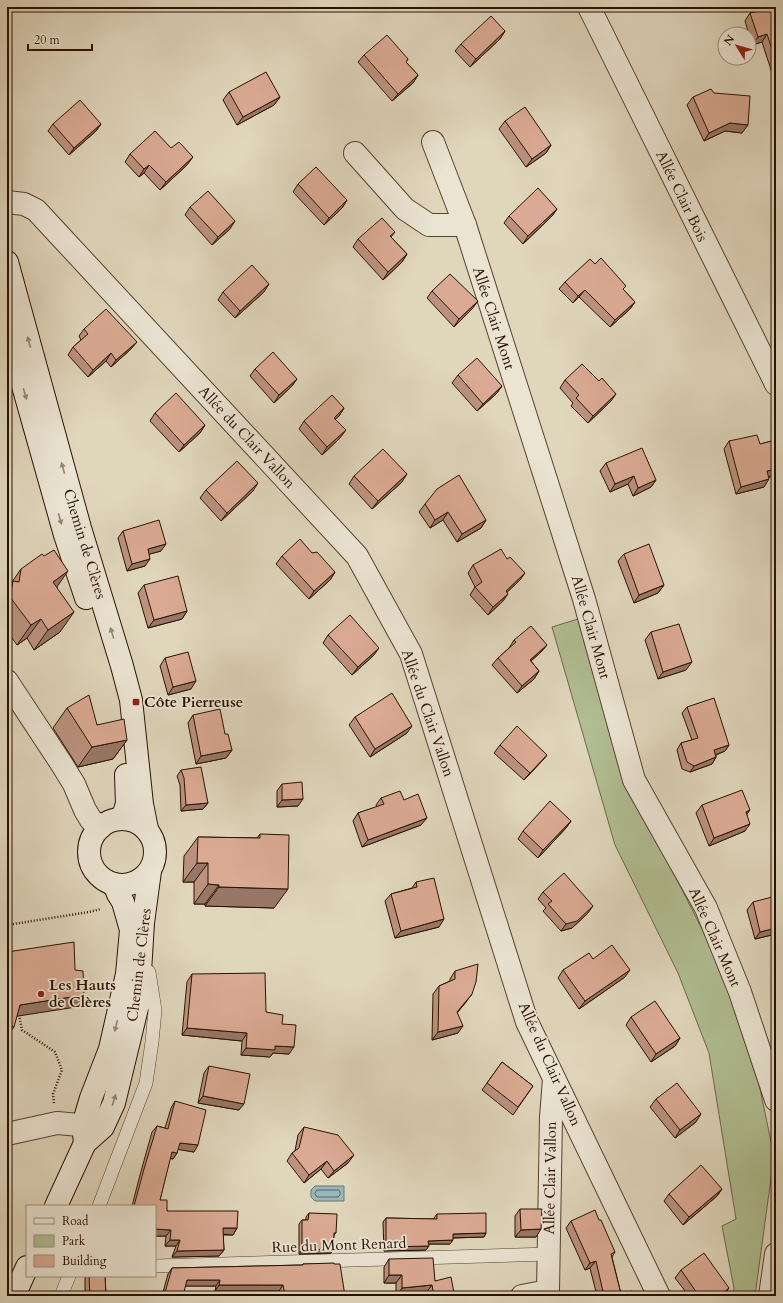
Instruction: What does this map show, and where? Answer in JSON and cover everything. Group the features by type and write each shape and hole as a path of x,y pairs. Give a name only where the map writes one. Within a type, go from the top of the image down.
{"street":[{"name":"Allée Clair Bois","path":"589,7 776,384"},
{"name":"Allée Clair Mont","path":"433,142 465,225 584,599 634,780 706,908 740,992 776,1100"},
{"path":"355,153 405,208 429,225 465,225"},
{"name":"Allée du Clair Vallon","path":"7,202 24,204 36,210 357,556 411,654 527,1022 659,1296"},
{"name":"Chemin de Clères","path":"7,262 80,528 131,700 146,829"},
{"name":"Chemin de Clères","path":"7,329 65,535 119,703 123,728 127,790 127,804 122,819"},
{"path":"7,681 68,774 91,820 101,827"},
{"path":"122,819 138,822 146,829 152,837 155,845 154,858 150,871 143,878 134,883 124,885 114,884 103,879 95,871 90,860 89,848 93,836 107,822 122,819"},
{"name":"Chemin de Clères","path":"56,1205 91,1131 114,1103 138,1004 143,923 150,871"},
{"name":"Chemin de Clères","path":"91,1131 91,1098 110,1049 127,974 131,930 123,902 114,884"},
{"name":"Allée Clair Vallon","path":"522,1296 548,1291 554,1078"},
{"path":"7,1134 57,1123 91,1131"},
{"path":"770,1296 776,1254"},
{"path":"14,1296 26,1269"}],"lane":[{"path":"99,1205 146,1083 155,1010 149,972"},
{"name":"Rue du Mont Renard","path":"156,1266 549,1254"},
{"path":"61,1296 69,1277"}],"path":[{"path":"19,1016 22,1030 55,1052 62,1070 53,1094 57,1123"}],"green space":[{"path":"578,619 636,799 704,933 750,1041 774,1156 755,1296 733,1296 734,1288 722,1226 736,1219 709,1053 678,973 615,845 552,627"}],"water":[{"path":"315,1186 344,1186 344,1201 315,1201 311,1197 311,1190"}],"building":[{"path":"776,8 776,62 767,34 758,37 757,26 754,26 750,13"},
{"path":"491,16 505,31 476,59 461,44"},
{"path":"387,35 408,59 406,62 418,75 398,94 364,55"},
{"path":"266,72 280,97 243,117 229,92"},
{"path":"711,89 714,93 750,96 748,125 730,123 709,133 693,97"},
{"path":"80,100 101,124 74,148 53,124"},
{"path":"525,107 551,145 532,159 505,121"},
{"path":"155,131 171,148 179,142 193,157 166,182 149,165 144,169 130,154"},
{"path":"316,167 347,200 329,218 298,184"},
{"path":"538,188 557,209 528,236 509,216"},
{"path":"208,191 235,221 218,237 190,207"},
{"path":"382,218 395,232 390,236 407,254 388,272 358,239"},
{"path":"601,258 626,286 623,289 635,302 615,320 585,290 578,296 565,282 590,259 595,264"},
{"path":"252,265 269,284 240,311 223,292"},
{"path":"450,274 478,301 459,319 432,291"},
{"path":"106,309 137,342 116,360 111,353 93,370 73,347 88,334 84,329"},
{"path":"7,351 11,366 7,367"},
{"path":"273,352 297,379 279,395 255,369"},
{"path":"477,358 502,386 483,404 458,375"},
{"path":"582,364 599,381 602,378 616,394 593,416 576,398 579,395 565,380"},
{"path":"176,393 205,425 184,445 155,413"},
{"path":"332,395 344,408 334,418 346,430 327,447 304,421"},
{"path":"757,435 760,444 776,440 776,469 767,471 769,479 741,487 729,441"},
{"path":"642,448 656,480 638,488 634,476 615,484 606,463"},
{"path":"383,449 407,474 378,501 354,476"},
{"path":"237,461 258,483 227,513 206,490"},
{"path":"459,475 486,520 462,534 448,512 435,520 425,504 437,489"},
{"path":"159,520 166,544 148,549 150,559 132,564 123,531"},
{"path":"300,539 312,553 317,552 335,572 314,591 282,556"},
{"path":"649,544 664,585 639,595 624,554"},
{"path":"501,549 507,559 510,557 525,573 506,591 508,594 493,607 475,587 482,582 473,565"},
{"path":"54,550 68,571 53,582 74,612 48,630 41,619 31,625 10,597 13,581 19,582 21,569 42,554 44,556"},
{"path":"178,576 187,611 154,620 144,585"},
{"path":"350,615 379,648 358,667 328,635"},
{"path":"679,624 692,662 663,672 651,632"},
{"path":"531,626 547,645 530,660 539,671 522,686 498,658 516,642 514,640"},
{"path":"188,652 196,681 173,687 165,658"},
{"path":"392,693 412,726 375,749 355,717"},
{"path":"89,695 97,725 124,719 127,740 92,747 67,708"},
{"path":"714,698 729,745 714,750 716,757 694,766 687,762 681,743 698,738 687,707"},
{"path":"220,709 225,734 228,734 232,750 201,756 193,715"},
{"path":"517,726 547,755 530,773 500,745"},
{"path":"201,767 208,803 186,805 184,778 181,770"},
{"path":"302,782 303,799 282,800 282,784"},
{"path":"742,790 750,810 746,812 750,824 714,838 702,805"},
{"path":"400,791 404,800 418,794 427,818 368,840 358,813 384,804 381,798"},
{"path":"550,801 571,821 543,850 523,831"},
{"path":"260,834 289,835 288,889 219,887 219,885 208,884 208,863 197,863 198,837 260,838"},
{"path":"564,873 593,906 577,921 566,924 548,904 552,901 543,892"},
{"path":"434,878 444,919 401,931 391,894 417,887 416,882"},
{"path":"776,896 776,928 760,932 753,902"},
{"name":"Les Hauts de Clères","path":"74,942 75,970 83,971 84,995 20,1005 14,1027 7,1024 7,952"},
{"path":"612,945 630,970 585,1001 563,970 589,953 593,959"},
{"path":"478,964 476,982 472,994 457,1012 463,1026 438,1032 439,986 455,979 455,971"},
{"path":"265,973 266,1012 283,1015 282,1024 296,1025 294,1047 275,1046 275,1050 246,1048 247,1033 187,1028 192,974"},
{"path":"655,1001 680,1038 656,1054 631,1017"},
{"path":"502,1062 533,1086 518,1107 487,1083"},
{"path":"209,1066 250,1074 244,1104 203,1096"},
{"path":"677,1083 701,1114 680,1130 656,1099"},
{"path":"175,1101 206,1110 198,1145 180,1143 177,1153 172,1152 160,1200 167,1200 167,1211 238,1211 237,1228 223,1228 224,1250 177,1251 180,1240 170,1240 171,1230 156,1229 156,1205 134,1205 157,1126 168,1129"},
{"path":"304,1127 338,1135 354,1155 334,1171 327,1161 309,1175 292,1153 299,1148"},
{"path":"701,1165 722,1189 689,1217 669,1194"},
{"path":"520,1209 542,1209 541,1229 521,1230"},
{"path":"595,1210 615,1252 611,1254 621,1294 632,1291 633,1296 604,1296 596,1261 590,1263 571,1221"},
{"path":"309,1213 337,1214 333,1249 302,1250 302,1220 308,1220"},
{"path":"486,1213 486,1233 453,1234 453,1240 428,1241 429,1246 386,1247 386,1218 437,1219 437,1214"},
{"path":"704,1253 729,1288 719,1296 699,1296 681,1270"},
{"path":"433,1258 435,1281 451,1277 454,1293 434,1296 432,1285 402,1288 402,1275 389,1275 389,1259"},
{"path":"340,1264 345,1296 285,1296 283,1285 219,1285 220,1280 187,1280 183,1296 164,1296 172,1268"},
{"path":"89,1277 105,1277 106,1296 90,1296"}],"place":[{"name":"Côte Pierreuse","path":"136,702"},
{"name":"Les Hauts de Clères","path":"41,994"}]}
